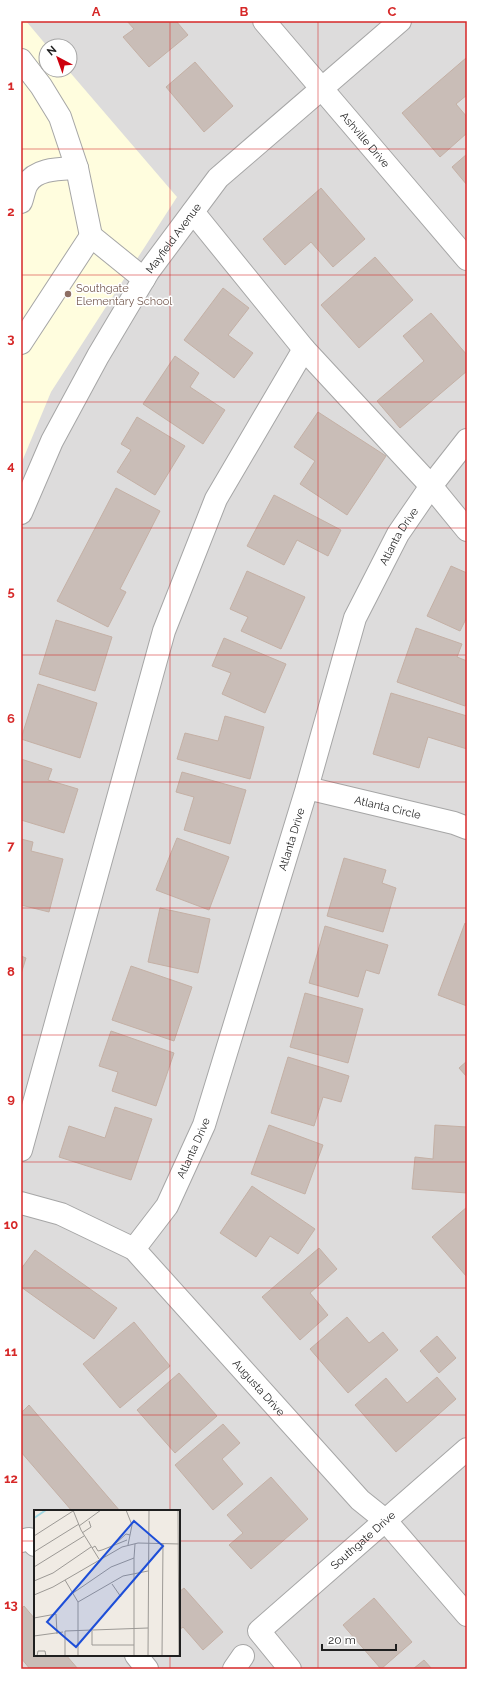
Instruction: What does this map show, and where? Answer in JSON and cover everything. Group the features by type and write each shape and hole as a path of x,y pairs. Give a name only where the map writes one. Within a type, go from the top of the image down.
{"street":[{"name":"Ashville Drive","path":"264,21 467,259"},
{"name":"Mayfield Avenue","path":"21,513 52,441 98,356 144,279 218,178 400,21"},
{"path":"21,60 41,86 60,117 77,168 90,236 144,279"},
{"path":"21,202 26,184 32,178 53,170 77,168"},
{"path":"193,212 304,349 431,486 467,530"},
{"path":"21,343 90,236"},
{"path":"21,1150 164,631 216,499 304,349"},
{"name":"Atlanta Drive","path":"134,1249 167,1206 204,1126 307,788 355,618 398,534 431,486 467,440"},
{"name":"Atlanta Circle","path":"307,788 454,823 467,828"},
{"name":"Augusta Drive","path":"21,1204 61,1214 134,1249 360,1500 385,1520 467,1615"},
{"name":"Southgate Drive","path":"290,1669 259,1631 467,1449"},
{"path":"21,1541 28,1539 34,1544"},
{"path":"137,1656 147,1669"}],"shaded area":[{"path":"21,21 467,21 467,1669 21,1669"},
{"name":"Southgate Elementary School","path":"21,21 26,21 40,38 38,38 38,78 75,78 177,197 51,392 21,464"}],"building":[{"path":"127,21 176,21 188,35 149,67 123,37 134,29"},
{"path":"466,58 467,95 456,104 467,117 467,133 440,157 402,113"},
{"path":"195,62 233,106 204,132 166,87"},
{"path":"467,154 467,185 452,167"},
{"path":"321,188 365,239 333,267 311,242 285,265 263,239"},
{"path":"375,257 413,300 359,348 321,305"},
{"path":"223,288 249,308 228,335 253,353 234,378 184,340"},
{"path":"431,313 467,355 467,371 400,428 377,401 424,361 403,336"},
{"path":"175,356 199,373 190,387 225,410 203,444 143,404"},
{"path":"318,412 386,456 347,515 300,484 315,461 294,447"},
{"path":"137,417 185,446 155,495 117,472 131,450 121,444"},
{"path":"116,488 160,511 120,589 126,592 108,627 57,601"},
{"path":"274,495 341,530 328,556 297,540 284,565 247,546"},
{"path":"451,566 467,573 467,617 460,631 427,616"},
{"path":"247,571 305,597 281,649 241,631 248,617 230,609"},
{"path":"56,620 112,637 95,691 39,674"},
{"path":"416,628 462,644 457,657 467,661 467,702 465,706 397,682"},
{"path":"224,638 286,664 265,713 222,694 231,673 212,666"},
{"path":"38,684 97,703 80,758 21,739"},
{"path":"391,693 467,716 467,749 428,737 419,768 373,754"},
{"path":"225,716 264,727 250,779 177,759 185,733 218,741"},
{"path":"21,759 52,769 48,780 78,789 64,833 21,820"},
{"path":"182,772 246,790 230,844 184,830 194,797 176,792"},
{"path":"177,838 229,857 209,910 156,890"},
{"path":"21,839 33,842 31,851 63,859 49,912 21,905"},
{"path":"344,858 386,870 382,883 396,888 383,932 327,916"},
{"path":"160,908 210,919 198,973 148,962"},
{"path":"465,923 467,924 467,1006 438,995"},
{"path":"325,926 388,945 379,974 366,970 358,997 309,983"},
{"path":"21,956 26,958 21,974"},
{"path":"131,966 192,987 174,1041 112,1020"},
{"path":"305,993 363,1009 348,1063 290,1047"},
{"path":"111,1031 174,1053 156,1106 112,1091 118,1072 99,1066"},
{"path":"288,1057 349,1076 341,1102 323,1097 314,1126 271,1113"},
{"path":"467,1061 467,1077 459,1068"},
{"path":"115,1107 152,1119 131,1180 59,1157 69,1126 105,1138"},
{"path":"269,1125 323,1145 305,1194 251,1174"},
{"path":"435,1125 467,1127 467,1193 412,1189 415,1157 433,1159"},
{"path":"252,1186 315,1229 298,1254 270,1236 256,1257 220,1233"},
{"path":"467,1207 467,1277 432,1237"},
{"path":"319,1248 337,1269 310,1293 328,1315 300,1340 262,1297"},
{"path":"35,1250 117,1308 94,1339 21,1287 21,1269"},
{"path":"347,1317 369,1343 383,1332 398,1350 348,1393 310,1349"},
{"path":"134,1322 170,1366 120,1408 83,1364"},
{"path":"437,1336 456,1358 439,1373 420,1351"},
{"path":"179,1373 217,1416 175,1453 137,1410"},
{"path":"437,1377 456,1399 396,1452 355,1405 386,1378 407,1403"},
{"path":"29,1405 119,1510 71,1510 21,1452 21,1413"},
{"path":"223,1424 240,1443 222,1459 243,1484 213,1510 175,1465"},
{"path":"271,1477 308,1519 251,1569 229,1545 243,1533 227,1515"},
{"path":"184,1588 223,1632 203,1650 183,1627 180,1629 180,1591"},
{"path":"374,1598 412,1642 381,1669 343,1625"},
{"path":"24,1606 34,1618 34,1656 67,1656 78,1669 30,1669 21,1658 21,1609"},
{"path":"424,1660 432,1669 413,1669"}],"place":[{"name":"Southgate Elementary School","path":"68,294"}]}
